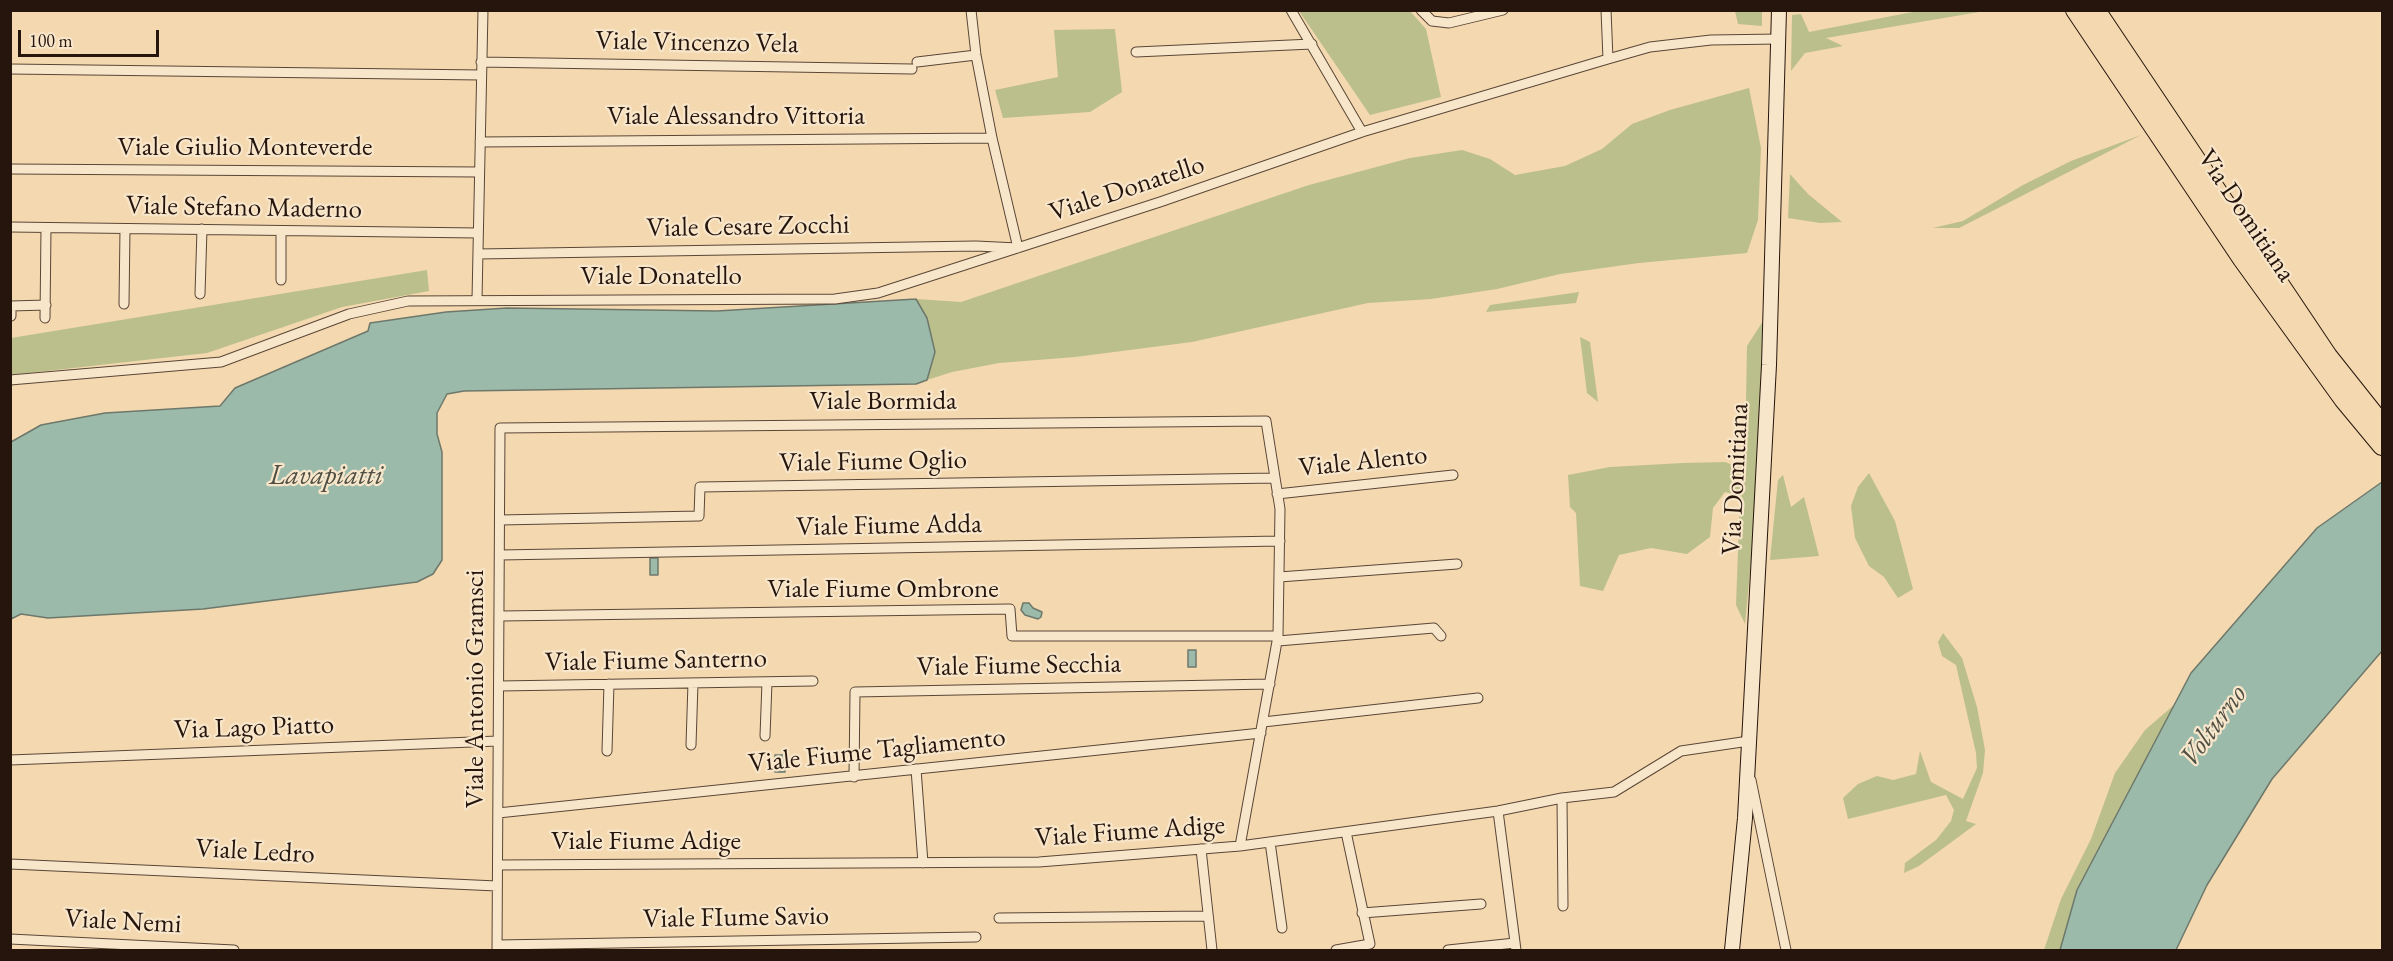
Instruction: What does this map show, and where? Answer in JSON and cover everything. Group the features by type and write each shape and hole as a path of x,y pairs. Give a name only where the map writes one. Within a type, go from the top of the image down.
{"highway":[{"name":"Via Domitiana","path":"2075,10 2255,278 2343,399 2382,446"},
{"name":"Via Domitiana","path":"2096,10 2328,356 2382,424"}],"street":[{"path":"477,299 483,10"},
{"path":"972,10 976,55 992,138 1018,248"},
{"path":"1291,10 1362,132"},
{"path":"1421,10 1432,21 1449,23 1503,10"},
{"path":"1606,10 1608,59"},
{"name":"Via Domitiana","path":"1732,951 1748,763 1769,365 1779,10"},
{"name":"Viale Donatello","path":"10,380 221,362 349,314 408,301 835,299 878,292 1018,248 1362,132 1650,47 1711,40 1779,39"},
{"path":"1136,52 1312,44"},
{"name":"Viale Vincenzo Vela","path":"482,62 914,65 976,55"},
{"path":"10,69 481,75"},
{"name":"Viale Alessandro Vittoria","path":"480,142 992,138"},
{"name":"Viale Giulio Monteverde","path":"10,169 479,172"},
{"name":"Viale Stefano Maderno","path":"10,227 478,233"},
{"path":"45,318 46,228"},
{"path":"124,304 125,229"},
{"path":"200,294 202,229"},
{"path":"281,280 282,231"},
{"name":"Viale Cesare Zocchi","path":"478,254 975,246 1018,248"},
{"path":"11,316 12,306 46,305"},
{"name":"Viale Bormida","path":"500,428 1266,421 1275,478"},
{"name":"Viale Antonio Gramsci","path":"497,948 501,616 500,428"},
{"name":"Viale Alento","path":"1277,494 1453,475"},
{"path":"1240,846 1278,639 1280,541 1275,478"},
{"name":"Viale Fiume Oglio","path":"500,520 699,516 700,487 1275,478"},
{"name":"Viale Fiume Adda","path":"500,555 1280,541"},
{"path":"1279,577 1457,564"},
{"name":"Viale Fiume Ombrone","path":"501,616 1010,609 1012,636 1278,639"},
{"path":"1278,639 1434,628 1441,636"},
{"name":"Viale Fiume Santerno","path":"499,686 813,681"},
{"path":"765,736 767,682"},
{"path":"691,745 693,683"},
{"path":"607,751 609,684"},
{"name":"Viale Fiume Secchia","path":"854,777 855,692 1270,684"},
{"path":"1263,722 1478,698"},
{"name":"Viale Fiume Tagliamento","path":"498,813 1261,733"},
{"name":"Via Lago Piatto","path":"10,760 498,741"},
{"name":"Viale Fiume Adige","path":"498,865 1039,862 1240,846 1498,811 1562,798 1614,792 1681,751 1749,741"},
{"path":"1748,763 1786,951"},
{"path":"916,769 923,863"},
{"path":"1562,798 1563,906"},
{"path":"1448,951 1515,947 1498,811"},
{"path":"1336,951 1370,944 1346,832"},
{"path":"1270,842 1282,928"},
{"path":"1201,849 1212,951"},
{"name":"Viale Ledro","path":"10,864 497,886"},
{"path":"1362,913 1481,904"},
{"path":"999,918 1208,916"},
{"name":"Viale FIume Savio","path":"497,948 976,937"},
{"name":"Viale Nemi","path":"10,939 234,951"}],"green space":[{"path":"1923,10 1985,11 1826,38 1843,46 1805,53 1791,71 1792,15 1801,14 1809,32"},
{"path":"1299,11 1410,11 1426,29 1441,97 1370,115"},
{"path":"1735,11 1762,11 1762,26 1738,24"},
{"path":"1115,29 1122,92 1090,112 1003,118 995,90 1058,77 1054,30"},
{"path":"1749,88 1761,148 1758,220 1747,253 1639,263 1560,274 1497,289 1431,299 1368,303 1192,342 1075,357 999,363 952,372 927,380 935,352 916,299 961,302 1309,185 1410,158 1462,150 1490,159 1515,175 1565,166 1602,149 1632,124 1670,110"},
{"path":"2141,135 1959,228 1933,228 1963,221 2023,185 2071,161"},
{"path":"1790,174 1808,194 1842,222 1820,223 1788,218"},
{"path":"427,270 429,291 342,307 207,353 11,375 11,338"},
{"path":"1579,292 1576,303 1486,312 1490,305"},
{"path":"1763,321 1755,520 1745,624 1736,605 1740,496 1725,492 1713,508 1710,537 1687,554 1651,548 1619,555 1603,591 1580,586 1576,513 1570,507 1568,475 1610,467 1683,463 1725,462 1738,467 1745,457 1747,346"},
{"path":"1580,337 1590,342 1598,402 1587,393"},
{"path":"1869,473 1895,521 1913,589 1898,598 1884,577 1869,566 1855,538 1851,506 1858,487"},
{"path":"1783,475 1791,507 1804,497 1819,556 1770,560 1778,480"},
{"path":"1943,633 1962,658 1977,707 1985,750 1983,773 1966,821 1976,824 1919,866 1904,873 1905,863 1936,840 1951,821 1954,810 1946,795 1848,819 1843,798 1858,784 1877,776 1893,780 1916,774 1920,751 1931,782 1963,799 1977,768 1976,753 1956,665 1942,656 1938,642"},
{"path":"2174,705 2077,890 2060,950 2044,950 2061,899 2091,839 2115,773 2145,730"}],"water":[{"name":"Lavapiatti","path":"916,299 927,318 935,352 927,380 916,384 464,391 447,394 437,413 437,434 442,452 442,560 433,574 417,582 203,609 48,618 21,614 11,619 11,442 41,425 105,413 220,406 235,388 368,331 370,323 446,312 507,308 717,311"},
{"name":"Volturno","path":"2382,482 2382,651 2272,779 2207,885 2176,950 2060,950 2077,890 2191,673 2317,528"},
{"path":"650,558 658,558 658,575 650,575"},
{"path":"1023,603 1029,603 1033,608 1042,612 1041,617 1038,619 1025,615 1021,610"},
{"path":"1188,650 1196,650 1196,667 1188,667"},
{"path":"775,755 785,755 785,772 775,772"}]}
